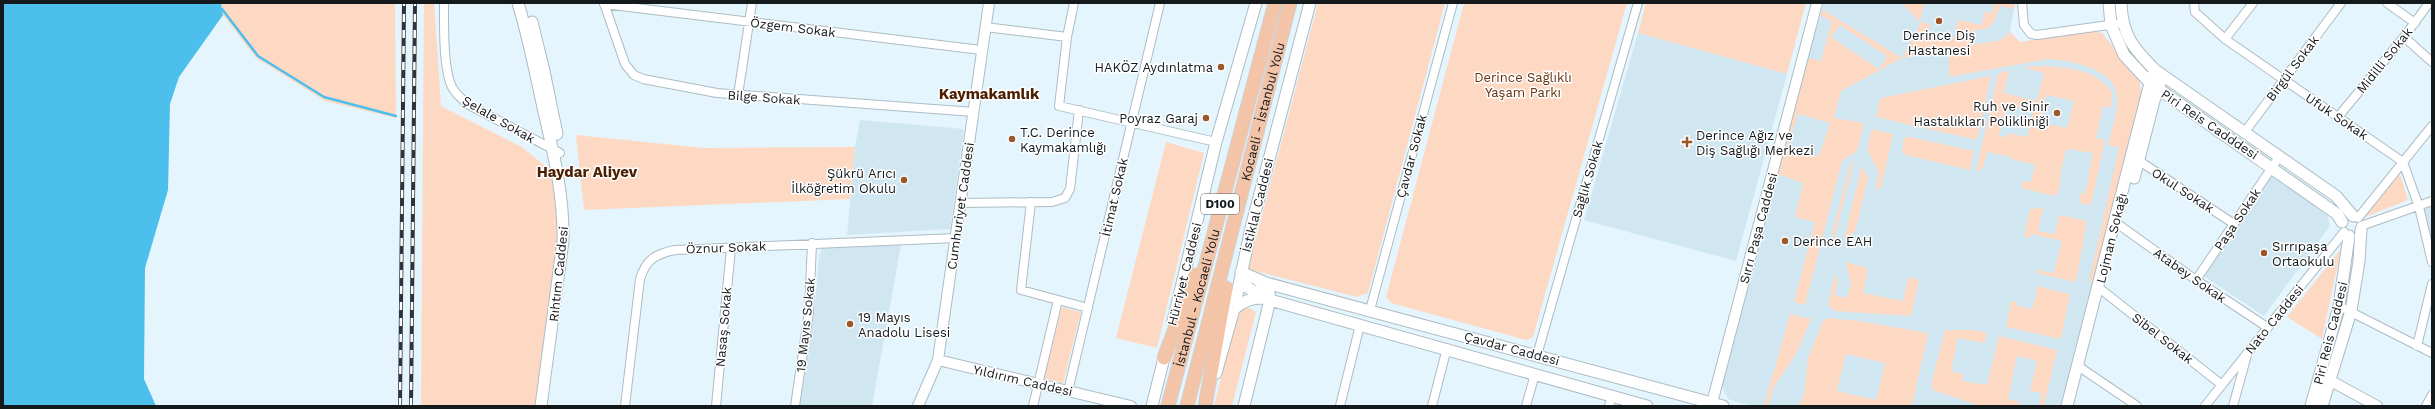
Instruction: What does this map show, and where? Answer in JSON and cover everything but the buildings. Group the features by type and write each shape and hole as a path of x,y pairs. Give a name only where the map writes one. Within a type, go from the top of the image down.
{"highway":[{"name":"İstanbul - Kocaeli Yolu","path":"1168,406 1215,223 1275,3"},
{"name":"Kocaeli - İstanbul Yolu","path":"1187,406 1290,3"},
{"path":"1205,406 1243,191"},
{"path":"1164,358 1215,223"}],"main road":[{"name":"Rıhtım Caddesi","path":"518,3 527,31 568,198 569,248 558,343 548,406"},
{"name":"Rıhtım Caddesi","path":"526,3 544,71 562,196 563,241 541,406"},
{"name":"Hürriyet Caddesi","path":"1152,406 1216,142 1256,3"},
{"name":"İstiklal Caddesi","path":"1205,406 1234,309 1241,272 1310,3"},
{"name":"Piri Reis Cadddesi","path":"2109,3 2111,25 2124,55 2154,86 2272,167 2337,214 2345,230"},
{"name":"Piri Reis Cadddesi","path":"2121,3 2122,22 2134,49 2159,73 2336,196 2358,222"},
{"name":"Lojman Sokağı","path":"2073,406 2080,368 2154,86 2159,73"},
{"path":"2346,217 2358,222 2357,234 2345,230 2346,217"},
{"name":"Piri Reis Caddesi","path":"2322,406 2351,311 2359,261 2358,222"},
{"name":"Lojman Sokağı","path":"2067,406 2103,291 2118,224"},
{"name":"Piri Reis Caddesi","path":"2311,406 2339,306 2345,230"},
{"name":"Çavdar Caddesi","path":"1241,272 1259,281 1537,355 1714,405"},
{"name":"Çavdar Caddesi","path":"1241,272 1246,286 1267,299"},
{"path":"1244,406 1269,293 1259,281"},
{"name":"Çavdar Caddesi","path":"1267,299 1277,295 1300,292"},
{"name":"Çavdar Caddesi","path":"1234,309 1253,298 1267,299 1447,348 1535,374 1610,401 1647,406"}],"street":[{"name":"Şelale Sokak","path":"444,3 444,37 449,81 456,94 470,105 556,151"},
{"name":"Özgem Sokak","path":"604,3 981,50"},
{"name":"Bilge Sokak","path":"604,3 625,64 634,75 688,89 738,95 974,112"},
{"path":"738,95 752,3"},
{"name":"Cumhuriyet Caddesi","path":"918,406 938,360 974,112 981,50 989,3"},
{"path":"1074,3 1067,37 1058,106 1216,142"},
{"name":"İtimat Sokak","path":"1068,391 1160,3"},
{"name":"Çavdar Sokak","path":"1370,310 1453,3"},
{"name":"Sağlık Sokak","path":"1537,355 1638,3"},
{"name":"Sırrı Paşa Caddesi","path":"1714,405 1817,3"},
{"path":"2022,3 2024,25 2031,34 2037,35 2111,25 2122,22"},
{"name":"Ufuk Sokak","path":"2194,3 2195,12 2225,39 2403,162"},
{"path":"2225,39 2253,3"},
{"name":"Birgül Sokak","path":"2244,133 2341,3"},
{"path":"2387,3 2415,23"},
{"name":"Midilli Sokak","path":"2338,117 2404,38 2429,3"},
{"path":"985,27 1067,37"},
{"path":"2404,38 2432,62"},
{"path":"961,203 1059,201 1068,194 1079,110"},
{"path":"2358,222 2432,126"},
{"name":"Paşa Sokak","path":"2196,280 2279,157"},
{"name":"Okul Sokak","path":"2135,158 2234,224"},
{"path":"2403,162 2418,207 2432,262"},
{"path":"2358,222 2418,207 2432,201"},
{"path":"1032,202 1021,290 1088,308"},
{"name":"Atabey Sokak","path":"2118,224 2196,280 2267,327"},
{"name":"Nato Caddesi","path":"2205,406 2345,230"},
{"name":"Öznur Sokak","path":"625,406 640,278 648,261 655,255 675,250 956,238"},
{"name":"19 Mayıs Sokak","path":"795,406 809,312 812,243"},
{"name":"Nasaş Sokak","path":"716,406 730,248"},
{"path":"2417,346 2432,284"},
{"name":"Sibel Sokak","path":"2103,291 2222,385"},
{"path":"1033,406 1058,300"},
{"path":"2339,306 2432,353"},
{"path":"1340,406 1360,324"},
{"path":"1432,406 1447,348"},
{"path":"2233,406 2248,351"},
{"name":"Yıldırım Caddesi","path":"938,360 1131,406"},
{"path":"2080,368 2137,406"},
{"path":"1526,406 1535,374"},
{"path":"2329,380 2377,406"},
{"path":"2426,406 2432,395"}],"shaded area":[{"path":"1824,3 2015,3 2010,32 2020,42 2089,31 2102,33 2139,81 2142,96 2062,406 1751,406 1728,399 1721,385 1775,170"},
{"name":"Derince Ağız ve Diş Sağlığı Merkezi","path":"1638,33 1787,74 1736,261 1584,220"},
{"name":"Şükrü Arıcı İlköğretim Okulu","path":"860,120 964,129 950,229 847,235 855,147"},
{"name":"Sırrıpaşa Ortaokulu","path":"2271,172 2327,215 2330,226 2264,316 2202,275"},
{"path":"2432,201 2432,262 2419,207"},
{"name":"19 Mayıs Anadolu Lisesi","path":"901,245 872,406 800,406 815,307 819,256 822,248"}],"green space":[{"path":"221,3 395,3 396,118 325,101 256,58 223,15"},
{"path":"424,3 434,3 441,106 522,147 550,170 558,217 558,234 537,406 421,406"},
{"path":"1318,3 1445,3 1368,293 1357,297 1248,269"},
{"name":"Derince Sağlıklı Yaşam Parkı","path":"1464,3 1627,3 1533,337 1526,340 1391,303 1386,297"},
{"path":"1646,3 1806,3 1787,74 1638,33"},
{"path":"1902,3 1924,3 1920,22"},
{"path":"1994,3 2015,3 2014,9 2000,6 1995,20 1989,28 1971,31 1972,45 2001,40 2010,32 2020,42 2089,31 2102,33 2139,81 2142,96 2094,283 2089,282 2119,148 2108,145 2117,108 2117,96 2114,86 2100,72 2090,67 2067,61 2048,59 1949,77 1949,50 1902,58 1917,32 1920,22 1930,24 1928,35 1954,39 1958,20 1982,25 1984,12 1992,13"},
{"path":"1823,10 1902,58 1841,91 1834,118 1864,123 1857,151 1842,161 1805,305 1794,302 1815,222 1795,217 1803,183 1775,173 1809,58 1821,61 1832,21 1821,16","holes":["1840,25 1887,56 1879,69 1831,37","1798,114 1830,123 1819,156 1787,148"]},
{"path":"2045,66 2082,71 2098,79 2112,92 2111,108 2103,106 2096,138 2105,140 2091,205 2079,203 2081,193 2085,193 2093,153 2066,149 2059,181 2061,182 2058,193 2054,196 2021,188 2023,181 2031,182 2035,165 2011,159 2011,157 1987,152 1983,168 1976,172 1998,74 2009,70 2004,93 2037,101 2044,73 2022,67","holes":["2046,95 2074,101 2067,128 2048,124 2047,129 2039,127","2006,104 2033,110 2027,137 2008,133 2007,137 1999,136"]},
{"path":"1991,76 1977,140 1876,117 1880,98"},
{"path":"1872,129 1893,134 1881,189 1876,188 1879,173 1867,149"},
{"path":"576,135 704,148 855,147 850,199 584,210"},
{"path":"1910,137 1974,151 1970,170 1905,155 1902,151 1904,138"},
{"path":"1166,142 1204,153 1157,348 1116,338"},
{"path":"1854,161 1834,240 1832,235 1850,164"},
{"path":"1862,165 1868,179 1855,232 1844,239"},
{"path":"2400,174 2408,200 2365,217"},
{"path":"2043,208 2038,231 2055,234 2059,215 2087,221 2076,282 2036,273 2037,271 2031,269 2054,273 2062,241 2032,234 2030,238 2024,236 2030,209"},
{"path":"2341,249 2322,339 2287,317"},
{"path":"1846,262 1868,268 1863,293 1903,301 1908,277 1919,280 1911,316 1835,311 1828,305 1835,274 1838,280 1835,295 1847,298 1851,283"},
{"path":"2036,286 2070,294 2061,339 2006,327 2011,301 2016,302 2017,306 2032,309 2037,293"},
{"path":"1062,307 1081,312 1063,383 1044,378"},
{"path":"1243,307 1248,307 1256,312 1232,406 1214,406 1237,316"},
{"path":"1790,314 1811,319 1796,354 1774,387 1768,406 1764,406"},
{"path":"1828,318 1859,321 1928,333 1912,406 1799,406 1804,394 1808,358 1823,321","holes":["1846,354 1885,363 1876,400 1837,391"]},
{"path":"1945,330 1975,330 1987,333 1984,343 1958,338 1951,371 1963,374 1962,381 1987,385 1999,336 2057,350 2044,406 2039,406 2042,393 2030,391 2037,361 2017,356 2008,399 2019,402 2018,406 1980,406 1933,390 1931,385"}],"water":[{"path":"3,3 221,3 223,15 179,77 170,104 168,190 145,268 144,379 156,406 3,406"}],"waterway":[{"path":"222,9 258,56 324,97 396,116"}],"railway":[{"path":"400,406 404,3"},
{"path":"411,406 415,3"}],"place":[{"name":"Derince Diş Hastanesi","path":"1939,21"},
{"name":"HAKÖZ Aydınlatma","path":"1221,67"},
{"name":"Ruh ve Sinir Hastalıkları Polikliniği","path":"2057,113"},
{"name":"Poyraz Garaj","path":"1206,118"},
{"name":"T.C. Derince Kaymakamlığı","path":"1012,139"},
{"name":"Derince Ağız ve Diş Sağlığı Merkezi","path":"1687,142"},
{"name":"Şükrü Arıcı İlköğretim Okulu","path":"904,180"},
{"name":"Derince EAH","path":"1785,241"},
{"name":"Sırrıpaşa Ortaokulu","path":"2264,253"},
{"name":"19 Mayıs Anadolu Lisesi","path":"850,324"}],"district":[{"name":"Kaymakamlık","path":"989,94"},
{"name":"Haydar Aliyev","path":"587,172"}]}
